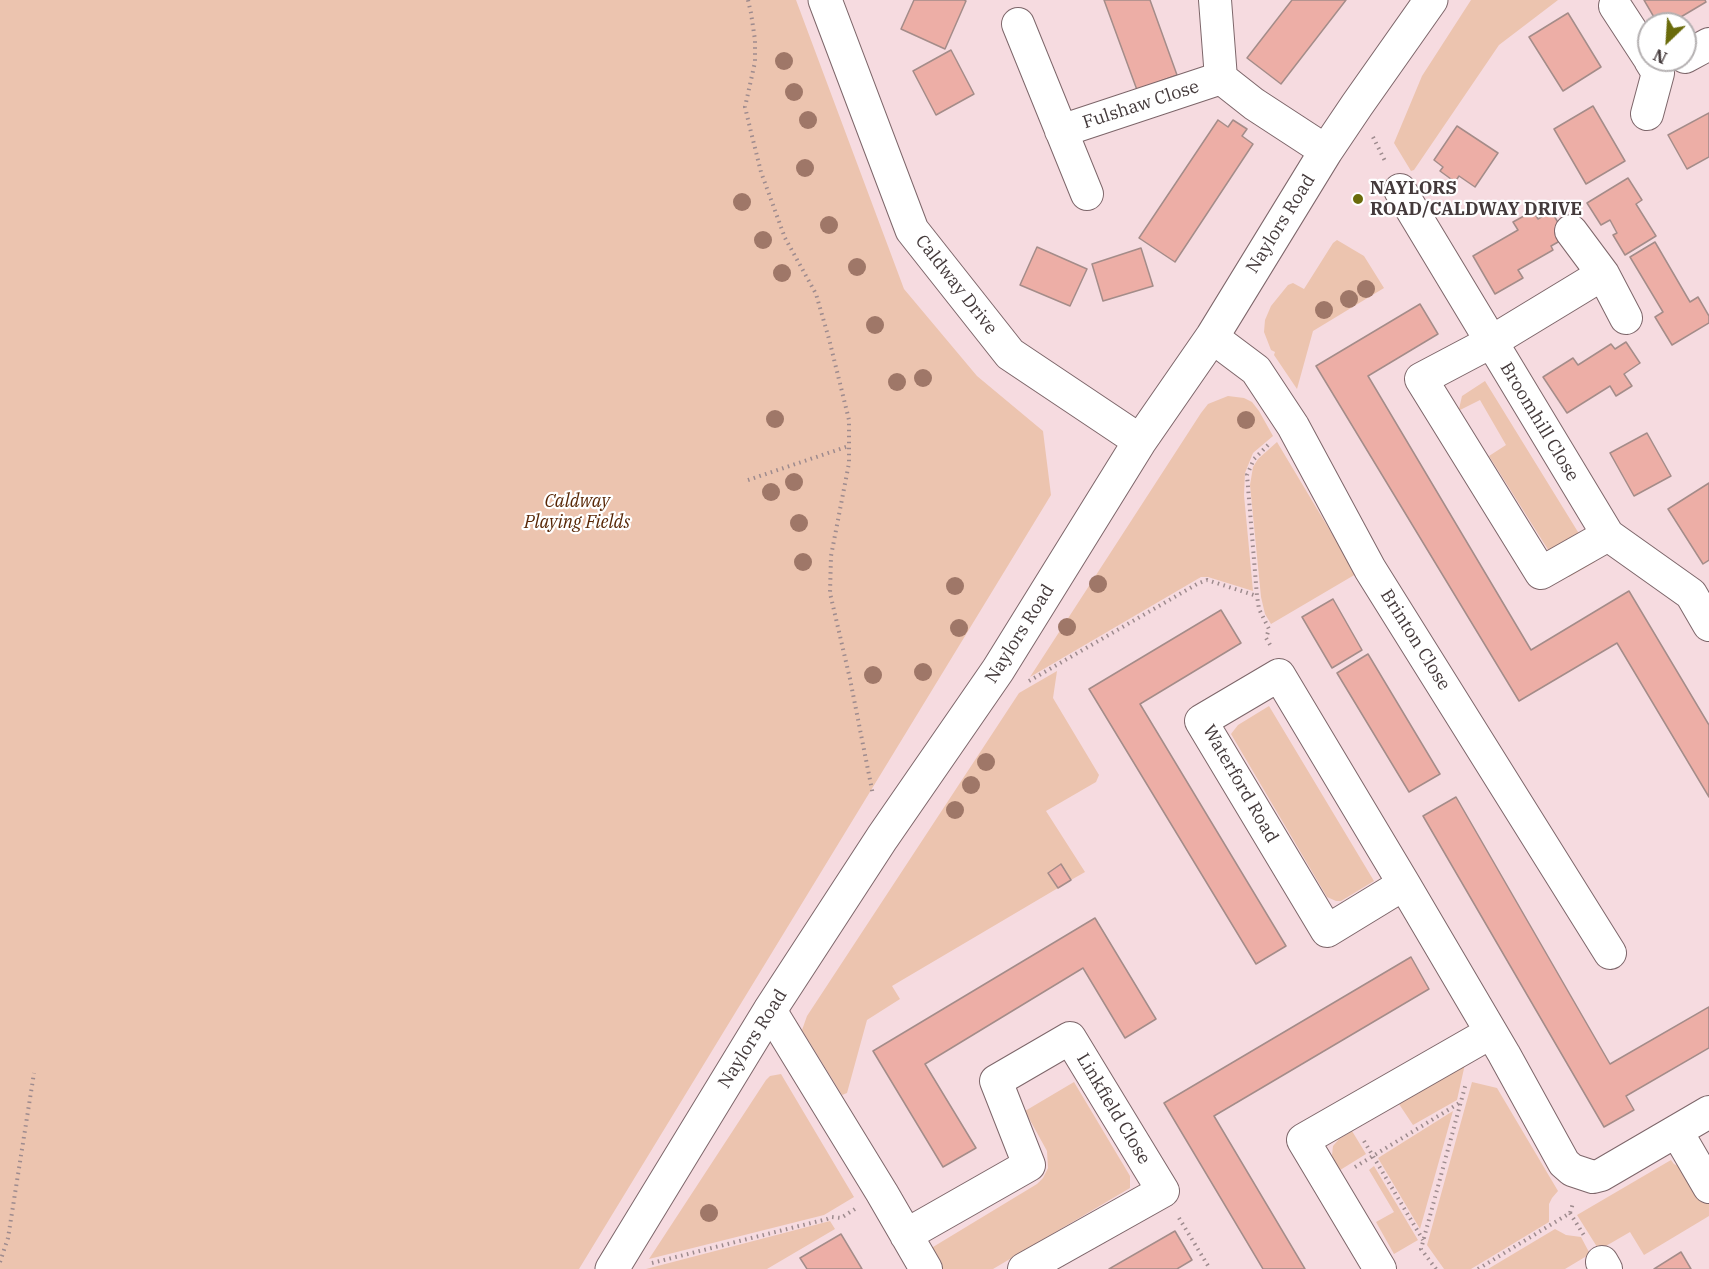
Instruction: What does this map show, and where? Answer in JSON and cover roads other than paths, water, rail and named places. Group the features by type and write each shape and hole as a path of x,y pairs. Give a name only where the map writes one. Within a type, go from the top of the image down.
{"street":[{"name":"Caldway Drive","path":"825,0 912,230 1010,354 1140,441"},
{"name":"Fulshaw Close","path":"1215,0 1221,78 1254,104 1326,151"},
{"name":"Naylors Road","path":"618,1260 770,1010 882,838 998,670 1140,441 1212,337 1326,151 1431,0"},
{"path":"1615,6 1637,31"},
{"name":"Fulshaw Close","path":"1018,24 1087,194"},
{"path":"1647,114 1662,72"},
{"name":"Fulshaw Close","path":"1061,131 1221,78"},
{"name":"Broomhill Close","path":"1400,190 1608,536 1691,594 1709,625"},
{"path":"1571,231 1603,274 1626,318"},
{"path":"1603,274 1491,342 1421,379 1541,573 1608,536"},
{"name":"Brinton Close","path":"1212,337 1256,370 1293,426 1370,569 1610,953"},
{"name":"Waterford Road","path":"1279,675 1404,884 1327,931 1201,721 1279,675"},
{"path":"1404,884 1480,1040 1564,1163 1572,1170 1593,1177 1601,1174 1709,1112"},
{"path":"770,1010 926,1269"},
{"name":"Linkfield Close","path":"906,1235 1029,1165 996,1081 1070,1038 1163,1191 1024,1269"},
{"path":"1380,1269 1303,1140 1480,1040"},
{"path":"1677,1132 1709,1186"}],"place":[{"name":"NAYLORS ROAD/CALDWAY DRIVE","path":"1358,199"}],"park label":[{"name":"Caldway Playing Fields","path":"577,512"}]}
